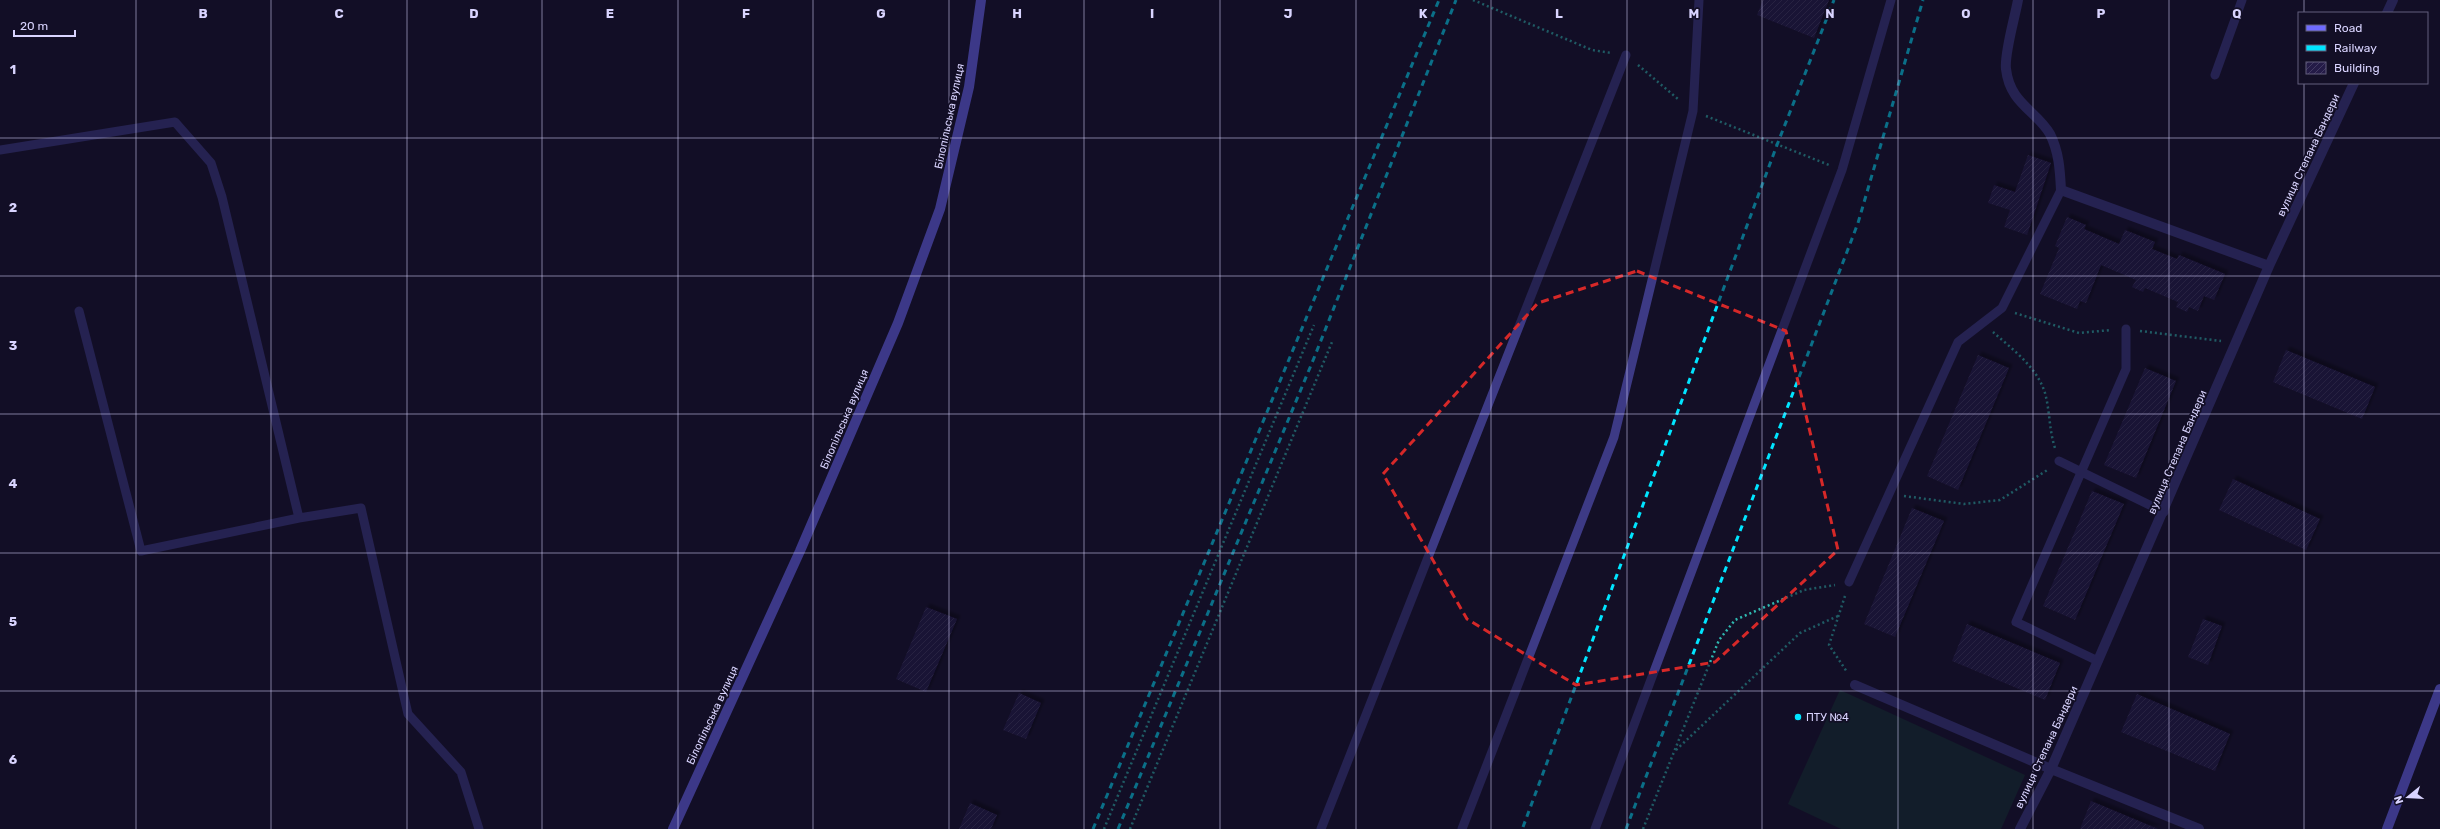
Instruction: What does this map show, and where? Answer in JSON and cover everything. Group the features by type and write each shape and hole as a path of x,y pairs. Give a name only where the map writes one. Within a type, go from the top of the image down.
{"main road":[{"name":"Білопільська вулиця","path":"673,829 800,551 901,316 940,209 969,87 981,0"},
{"path":"2387,829 2440,689"}],"street":[{"path":"2018,0 2006,67 2008,80 2018,101 2049,133 2060,163 2061,190 2269,266"},
{"path":"2387,12 2393,0"},
{"name":"вулиця Степана Бандери","path":"2020,829 2051,769 2164,512 2269,266 2354,84"},
{"path":"1855,685 2051,769 2199,829"}],"lane":[{"path":"1462,829 1614,437 1693,112 1699,0"},
{"path":"1595,829 1842,170 1891,0"},
{"path":"2215,75 2242,0"},
{"path":"1321,829 1626,55"},
{"path":"0,150 175,122 211,163 222,197 299,518"},
{"path":"1849,582 1958,342 2002,308 2061,190"},
{"path":"79,310 141,551 299,518 361,508 408,714 461,772 479,829"},
{"path":"2098,661 2016,622 2126,369 2126,329"},
{"path":"2059,461 2164,512"}],"path":[{"path":"1473,0 1592,50 1626,55 1693,112 1842,170"},
{"path":"1889,494 1964,504 2000,500 2059,461 2050,433 2045,393 2032,368 1984,322"},
{"path":"1104,829 1314,325"},
{"path":"1130,829 1332,342"},
{"path":"1643,829 1719,640 1735,620 1804,590 1849,582 1829,645 1855,685"},
{"path":"1674,752 1800,633 1838,616"}],"highlighted area":[{"path":"1637,271 1786,331 1838,550 1715,662 1576,685 1467,619 1383,474 1538,303"}],"green space":[{"path":"1840,690 2025,775 2001,829 1841,829 1788,804"}],"building":[{"path":"1763,0 1829,0 1814,38 1757,15"},
{"path":"2028,155 2051,163 2027,235 2004,227 2010,210 1988,203 1994,185 2015,192"},
{"path":"2067,217 2086,225 2084,229 2119,244 2125,230 2155,242 2152,249 2177,259 2179,255 2225,274 2214,300 2204,296 2198,311 2189,307 2187,312 2176,307 2178,302 2145,288 2143,292 2132,287 2136,280 2101,265 2086,303 2080,301 2077,309 2040,294 2059,248 2055,246"},
{"path":"2286,350 2375,387 2362,419 2273,382"},
{"path":"1978,355 2009,368 1958,490 1927,476"},
{"path":"2145,368 2176,381 2136,478 2104,465"},
{"path":"2233,479 2320,519 2306,550 2219,510"},
{"path":"2092,491 2124,504 2075,620 2043,606"},
{"path":"1912,508 1944,521 1895,637 1864,624"},
{"path":"926,607 957,619 926,692 896,679"},
{"path":"2203,619 2222,626 2208,665 2188,657"},
{"path":"1967,624 2060,663 2045,700 1952,661"},
{"path":"1019,693 1041,703 1026,739 1003,730"},
{"path":"2137,694 2230,734 2215,771 2121,732"},
{"path":"2091,801 2158,829 2080,829"},
{"path":"970,803 997,815 991,829 959,829"}],"railway":[{"path":"1093,829 1439,0"},
{"path":"1118,829 1314,358 1456,0"},
{"path":"1523,827 1777,145 1834,0"},
{"path":"1626,829 1858,223 1923,0"}],"place":[{"name":"ПТУ №4","path":"1798,717"}]}
